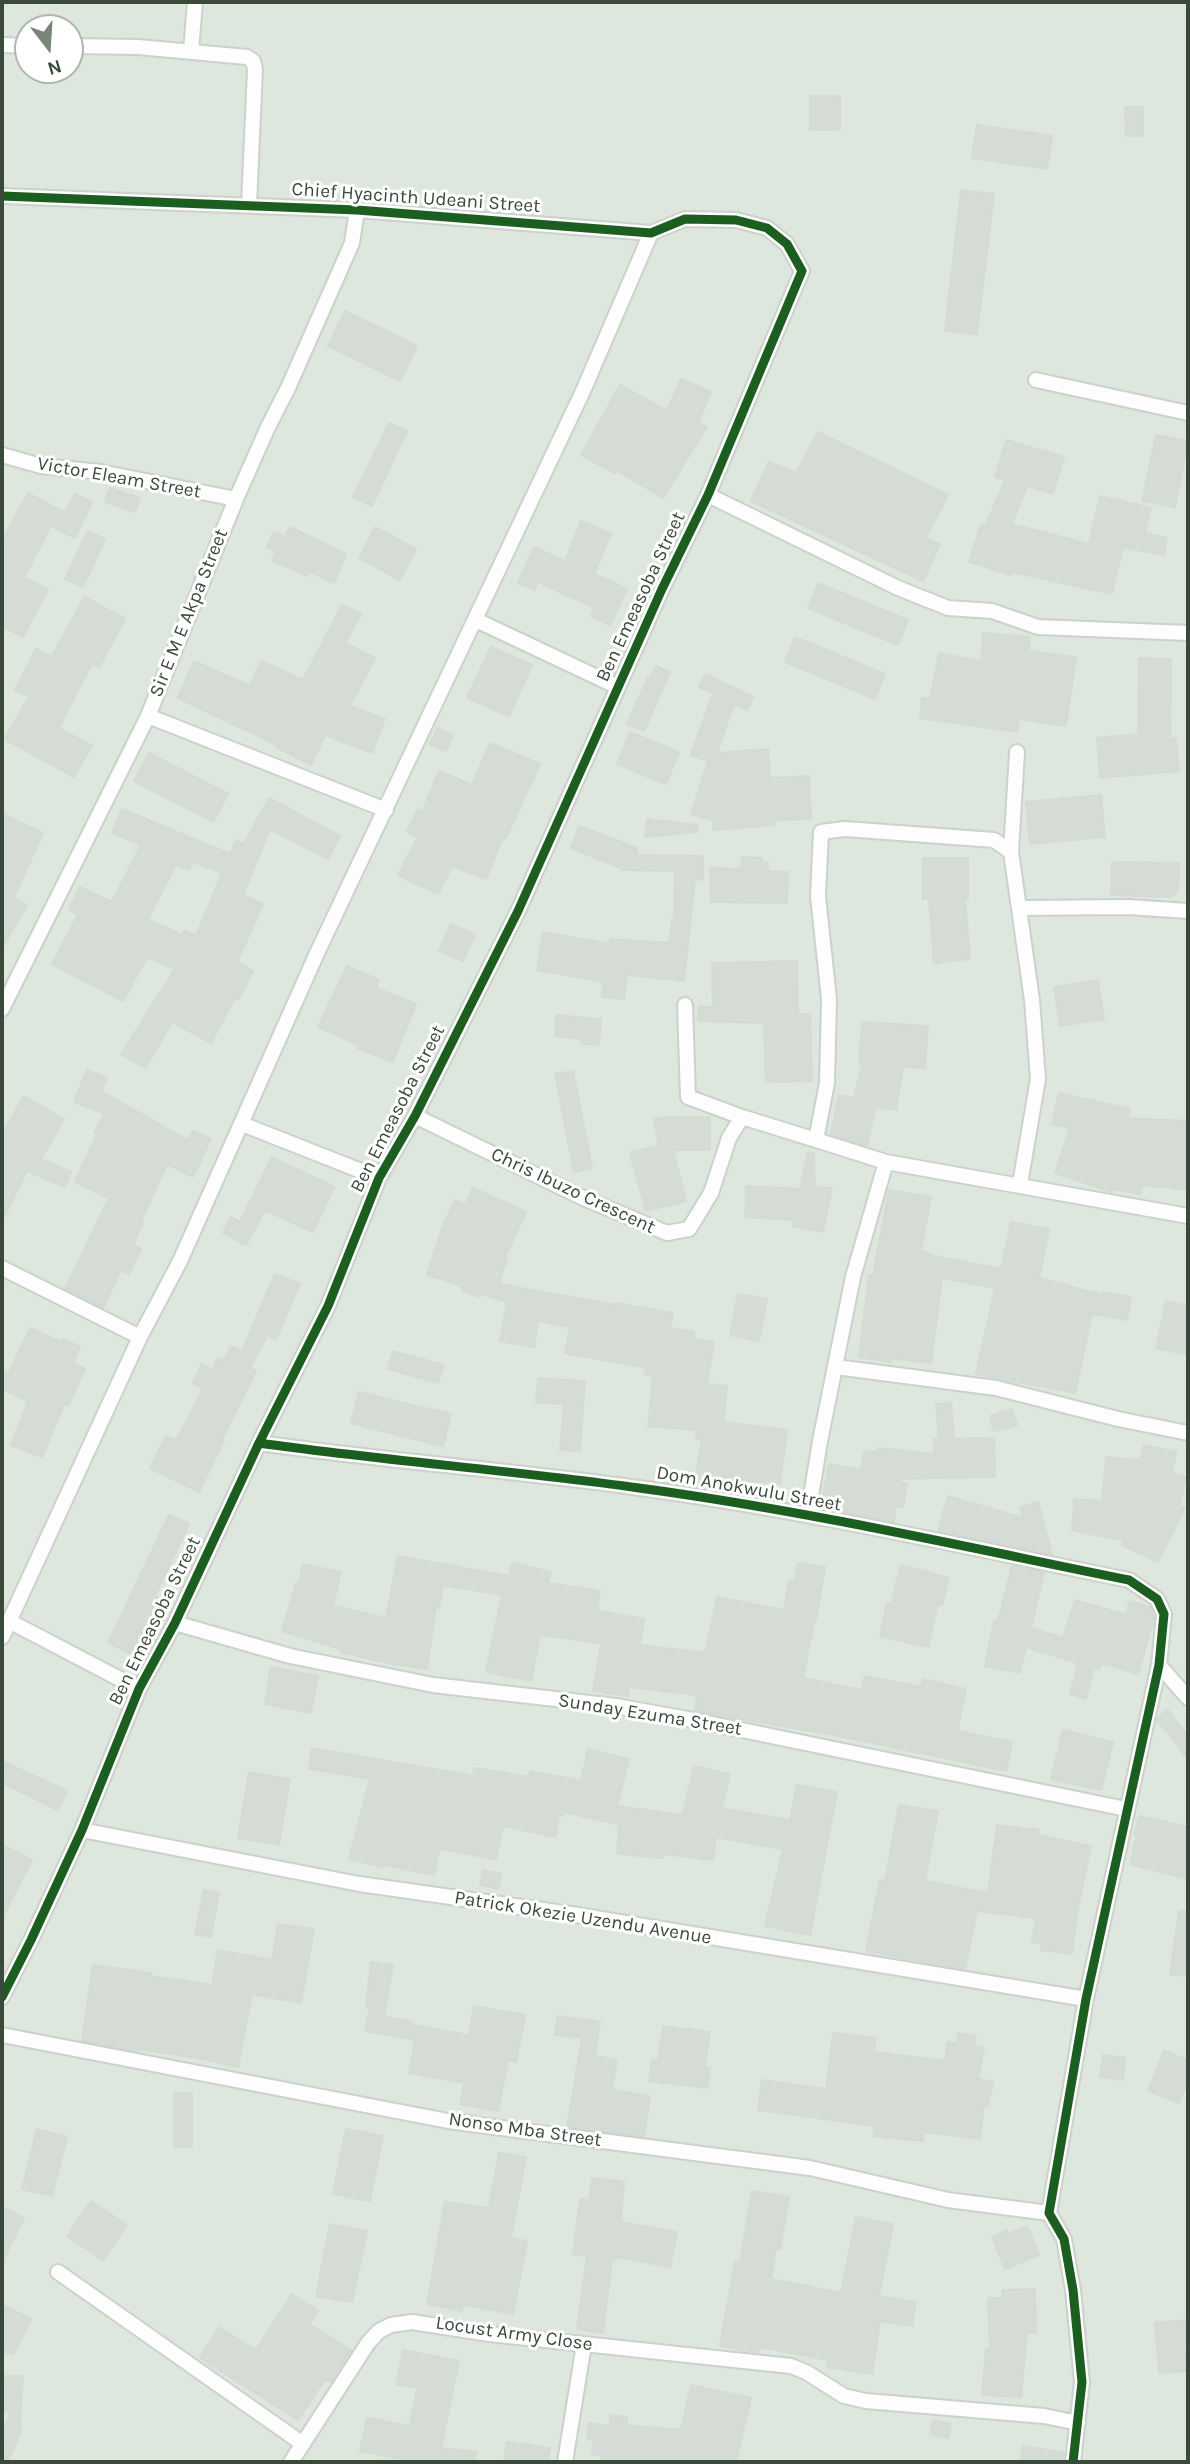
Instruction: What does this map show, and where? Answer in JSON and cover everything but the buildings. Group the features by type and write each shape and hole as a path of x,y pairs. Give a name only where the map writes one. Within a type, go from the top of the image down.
{"street":[{"path":"191,51 195,2"},
{"path":"84,47 191,51 247,57 253,61 255,69 250,205"},
{"name":"Chief Hyacinth Udeani Street","path":"2,196 357,210 651,233 685,219 736,220 767,228 787,244 802,271"},
{"name":"Sir E M E Akpa Street","path":"2,1009 7,983 148,716 236,499 352,243 357,210"},
{"path":"2,1637 139,1337 180,1261 317,953 583,391 651,233"},
{"name":"Ben Emeasoba Street","path":"2,1997 82,1830 139,1689 175,1623 259,1443 328,1306 379,1178 415,1116 518,911 708,495 802,271"},
{"path":"1036,380 1188,413"},
{"name":"Victor Eleam Street","path":"2,455 41,466 102,472 236,499"},
{"path":"708,495 898,588 948,608 992,611 1038,627 1188,633"},
{"path":"476,620 618,687"},
{"path":"148,716 386,810"},
{"path":"1017,752 1011,852 1032,1000 1038,1079 1020,1184"},
{"path":"816,1140 827,1083 829,999 818,896 821,832 845,829 994,840 1011,852"},
{"path":"1019,908 1128,907 1188,911"},
{"path":"685,1005 688,1097 742,1117 886,1162 1188,1216"},
{"name":"Chris Ibuzo Crescent","path":"415,1116 581,1197 667,1233 688,1229 710,1193 729,1138 742,1117"},
{"path":"242,1124 379,1178"},
{"path":"808,1516 853,1277 886,1162"},
{"path":"2,1268 139,1337"},
{"path":"836,1367 996,1388 1118,1419 1188,1433"},
{"name":"Dom Anokwulu Street","path":"259,1443 639,1488 808,1516 1129,1580 1157,1599 1164,1614 1159,1665 1086,1999 1049,2213"},
{"path":"9,1620 139,1689"},
{"name":"Sunday Ezuma Street","path":"175,1623 290,1656 433,1685 617,1706 1126,1809"},
{"path":"1159,1665 1188,1698"},
{"name":"Patrick Okezie Uzendu Avenue","path":"82,1830 359,1884 571,1914 1086,1999"},
{"name":"Nonso Mba Street","path":"2,2035 448,2121 810,2168 948,2200 1049,2213"},
{"path":"1049,2213 1064,2239 1073,2290 1082,2382 1073,2462"},
{"path":"58,2272 303,2444"},
{"name":"Locust Army Close","path":"291,2462 368,2343 379,2331 391,2325 412,2322 489,2334 792,2366 844,2396 866,2401 1044,2416 1078,2423"},
{"path":"565,2462 584,2344"}],"shaded area":[{"path":"2,2 1188,2 1188,2462 2,2462"}],"cycle path":[{"path":"2,196 357,210 651,233 685,219 736,220 767,228 787,244 802,271 708,495 662,589 518,911 415,1116 379,1178 328,1306 259,1443 175,1623 139,1689 82,1830 2,1997"},
{"path":"259,1443 591,1482 762,1507 1129,1580 1157,1599 1164,1614 1159,1665 1086,1999 1049,2213 1064,2239 1073,2290 1082,2382 1073,2462"}]}
